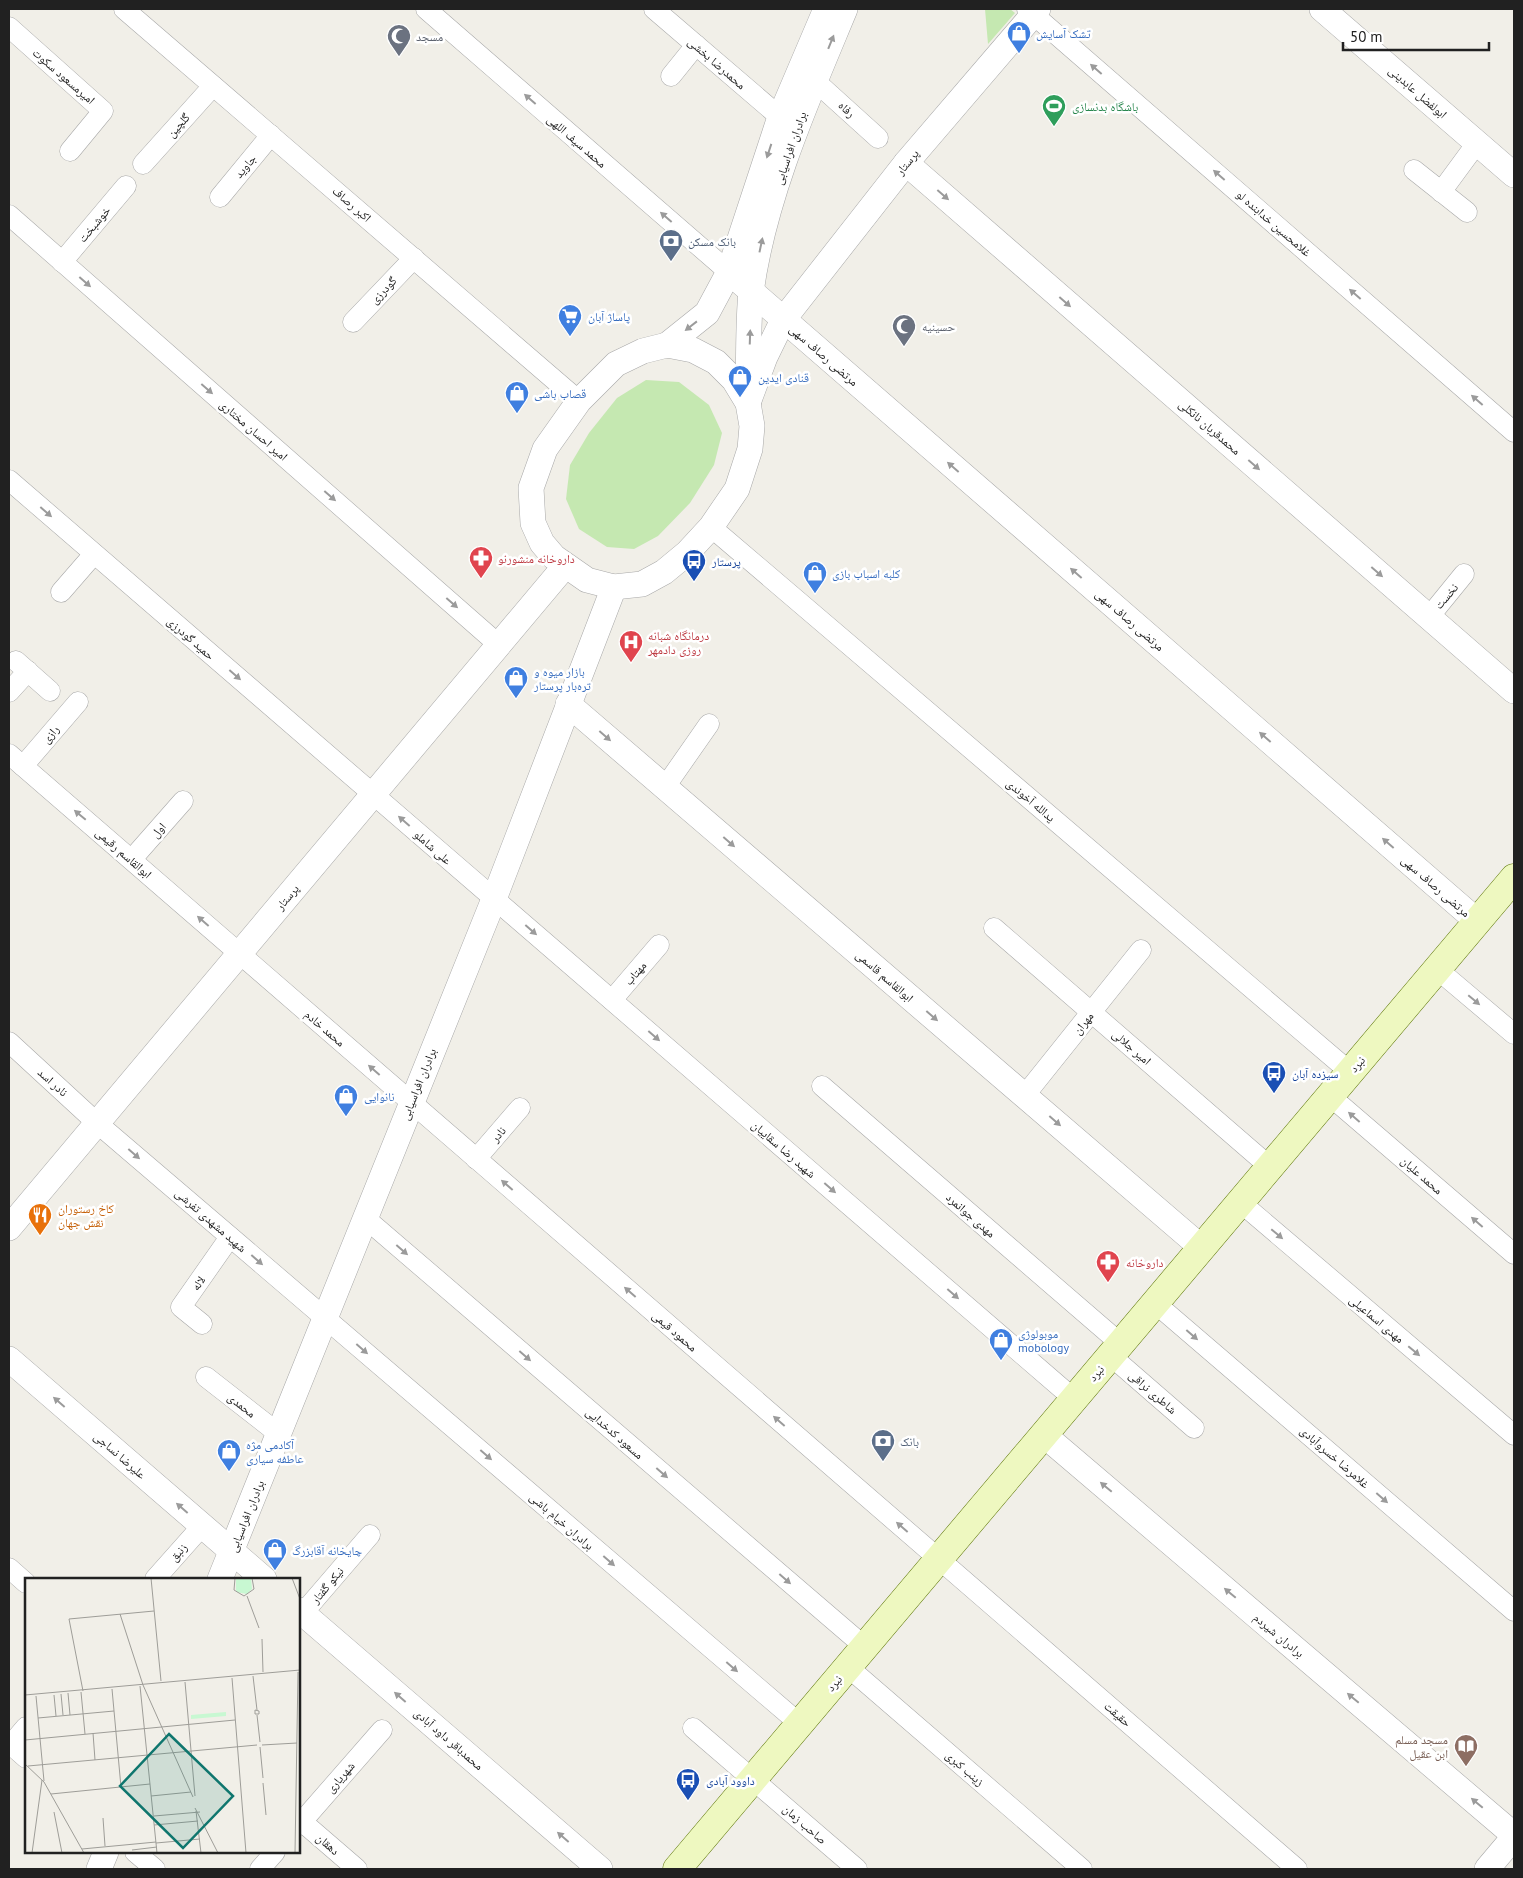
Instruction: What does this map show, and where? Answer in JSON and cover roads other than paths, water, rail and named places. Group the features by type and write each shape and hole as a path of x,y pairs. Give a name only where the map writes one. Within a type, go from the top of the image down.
{"main road":[{"name":"نبرد","path":"677,1869 1514,878"}],"street":[{"name":"اکبر رصاف","path":"124,9 579,401"},
{"name":"محمد سیف اللهی","path":"426,9 729,272"},
{"name":"برادران افراسیابی","path":"748,403 751,293 766,224 795,130 826,9"},
{"name":"برادران افراسیابی","path":"667,345 707,314 729,272 780,117 808,75 844,9"},
{"name":"ابولفضل عابدینی","path":"1322,9 1514,175"},
{"name":"محمدرضا بخشی","path":"657,10 780,117"},
{"name":"پرستار","path":"748,403 765,356 783,320 906,163 1033,10"},
{"name":"غلامحسین خدابنده لو","path":"1033,10 1514,432"},
{"name":"امیرمسعود سکوت","path":"9,27 103,110 70,151"},
{"path":"671,76 696,45"},
{"name":"رفاه","path":"808,75 878,138"},
{"name":"گلچین","path":"143,164 213,86"},
{"name":"جاوید","path":"220,197 271,135"},
{"path":"1441,192 1477,143"},
{"name":"محمدقربان نانکلی","path":"906,163 1514,691"},
{"path":"1414,170 1467,212"},
{"name":"خوشبخت","path":"62,262 126,186"},
{"name":"امیر احسان مختاری","path":"9,215 499,645"},
{"name":"گودرزی","path":"352,322 414,258"},
{"name":"مرتضی رصاف سهی","path":"729,272 1477,921"},
{"path":"667,345 693,350 716,362 734,380 748,403 752,426 750,449 738,489 711,527 687,553 664,572 642,584 614,588 587,580 554,557 542,543 533,523 531,488 545,449 579,401 616,364 642,351 667,345"},
{"name":"حمید گودرزی","path":"9,480 373,795"},
{"name":"یدالله آخوندی","path":"711,527 1350,1072"},
{"path":"61,592 94,554"},
{"name":"پرستار","path":"9,1228 565,566"},
{"name":"نخست","path":"1429,617 1464,574"},
{"name":"برادران افراسیابی","path":"220,1578 494,899 614,588"},
{"path":"9,692 22,666 50,691"},
{"name":"رازی","path":"16,760 78,702"},
{"name":"ابوالقاسم قاسمی","path":"568,704 1202,1248"},
{"path":"666,787 709,724"},
{"name":"ابوالقاسم رقیمی","path":"16,760 239,954"},
{"name":"علی شاملو","path":"373,795 494,899"},
{"name":"اول","path":"132,859 183,800"},
{"name":"شهید رضا سقاییان","path":"494,899 1074,1399"},
{"name":"امیر جلالی","path":"994,928 1270,1167"},
{"name":"مهتاب","path":"612,1000 660,945"},
{"name":"مهران","path":"1025,1095 1141,950"},
{"name":"محمد خادم","path":"239,954 411,1102"},
{"path":"1437,969 1514,1034"},
{"name":"نادر اسد","path":"9,1042 97,1123"},
{"name":"مهدی جوانمرد","path":"822,1086 1116,1350"},
{"name":"محمد علیان","path":"1330,1096 1514,1254"},
{"name":"محمود قیمی","path":"411,1102 939,1559"},
{"name":"نادر","path":"476,1159 520,1108"},
{"name":"شهید مشهدی تفرشی","path":"97,1123 325,1318"},
{"name":"مهدی اسماعیلی","path":"1240,1202 1514,1436"},
{"name":"مسعود کدخدایی","path":"365,1218 856,1657"},
{"name":"لاله","path":"202,1324 181,1307 230,1237"},
{"name":"غلامرضا خسروآبادی","path":"1155,1303 1514,1611"},
{"name":"برادران خیام باشی","path":"325,1318 800,1724"},
{"name":"شاطری نراقی","path":"1116,1350 1194,1428"},
{"name":"علیرضا نساجی","path":"9,1359 232,1552"},
{"name":"محمدی","path":"206,1377 279,1434"},
{"name":"برادران شیردم","path":"1044,1435 1514,1836"},
{"name":"زنبق","path":"156,1578 202,1526"},
{"name":"نیکو گفتار","path":"301,1611 370,1534"},
{"path":"232,1552 263,1578"},
{"name":"حقیقت","path":"939,1559 1296,1869"},
{"path":"9,1568 25,1582"},
{"name":"محمدباقر داود آبادی","path":"301,1611 600,1869"},
{"name":"زینب کبری","path":"856,1657 1082,1869"},
{"path":"25,1728 9,1745 25,1757"},
{"name":"صاحب زمان","path":"693,1728 857,1869"},
{"name":"شهریاری","path":"300,1822 382,1730"},
{"name":"دهقان","path":"300,1822 357,1869"},
{"path":"1487,1869 1514,1836"},
{"path":"100,1869 106,1853"},
{"path":"136,1853 156,1869"},
{"path":"260,1869 274,1853"}],"place":[{"name":"تشک آسایش","path":"1019,54"},
{"name":"مسجد","path":"399,57"},
{"name":"باشگاه بدنسازی","path":"1054,127"},
{"name":"بانک مسکن","path":"671,262"},
{"name":"پاساژ آبان","path":"570,337"},
{"name":"حسینیه","path":"904,347"},
{"name":"قنادی ایدین","path":"740,398"},
{"name":"قصاب باشی","path":"517,414"},
{"name":"داروخانه منشورنو","path":"481,579"},
{"name":"پرستار","path":"694,582"},
{"name":"کلبه اسباب بازی","path":"815,594"},
{"name":"درمانگاه شبانه روزی دادمهر","path":"631,663"},
{"name":"بازار میوه و تره‌بار پرستار","path":"516,699"},
{"name":"سیزده آبان","path":"1274,1094"},
{"name":"نانوایی","path":"346,1117"},
{"name":"کاخ رستوران نقش جهان","path":"40,1236"},
{"name":"داروخانه","path":"1108,1283"},
{"name":"موبولوژی mobology","path":"1001,1361"},
{"name":"بانک","path":"883,1462"},
{"name":"آکادمی مژه عاطفه سیاری","path":"229,1472"},
{"name":"چایخانه آقابزرگ","path":"275,1571"},
{"name":"مسجد مسلم ابن عقیل","path":"1466,1767"},
{"name":"داوود آبادی","path":"688,1801"}]}
